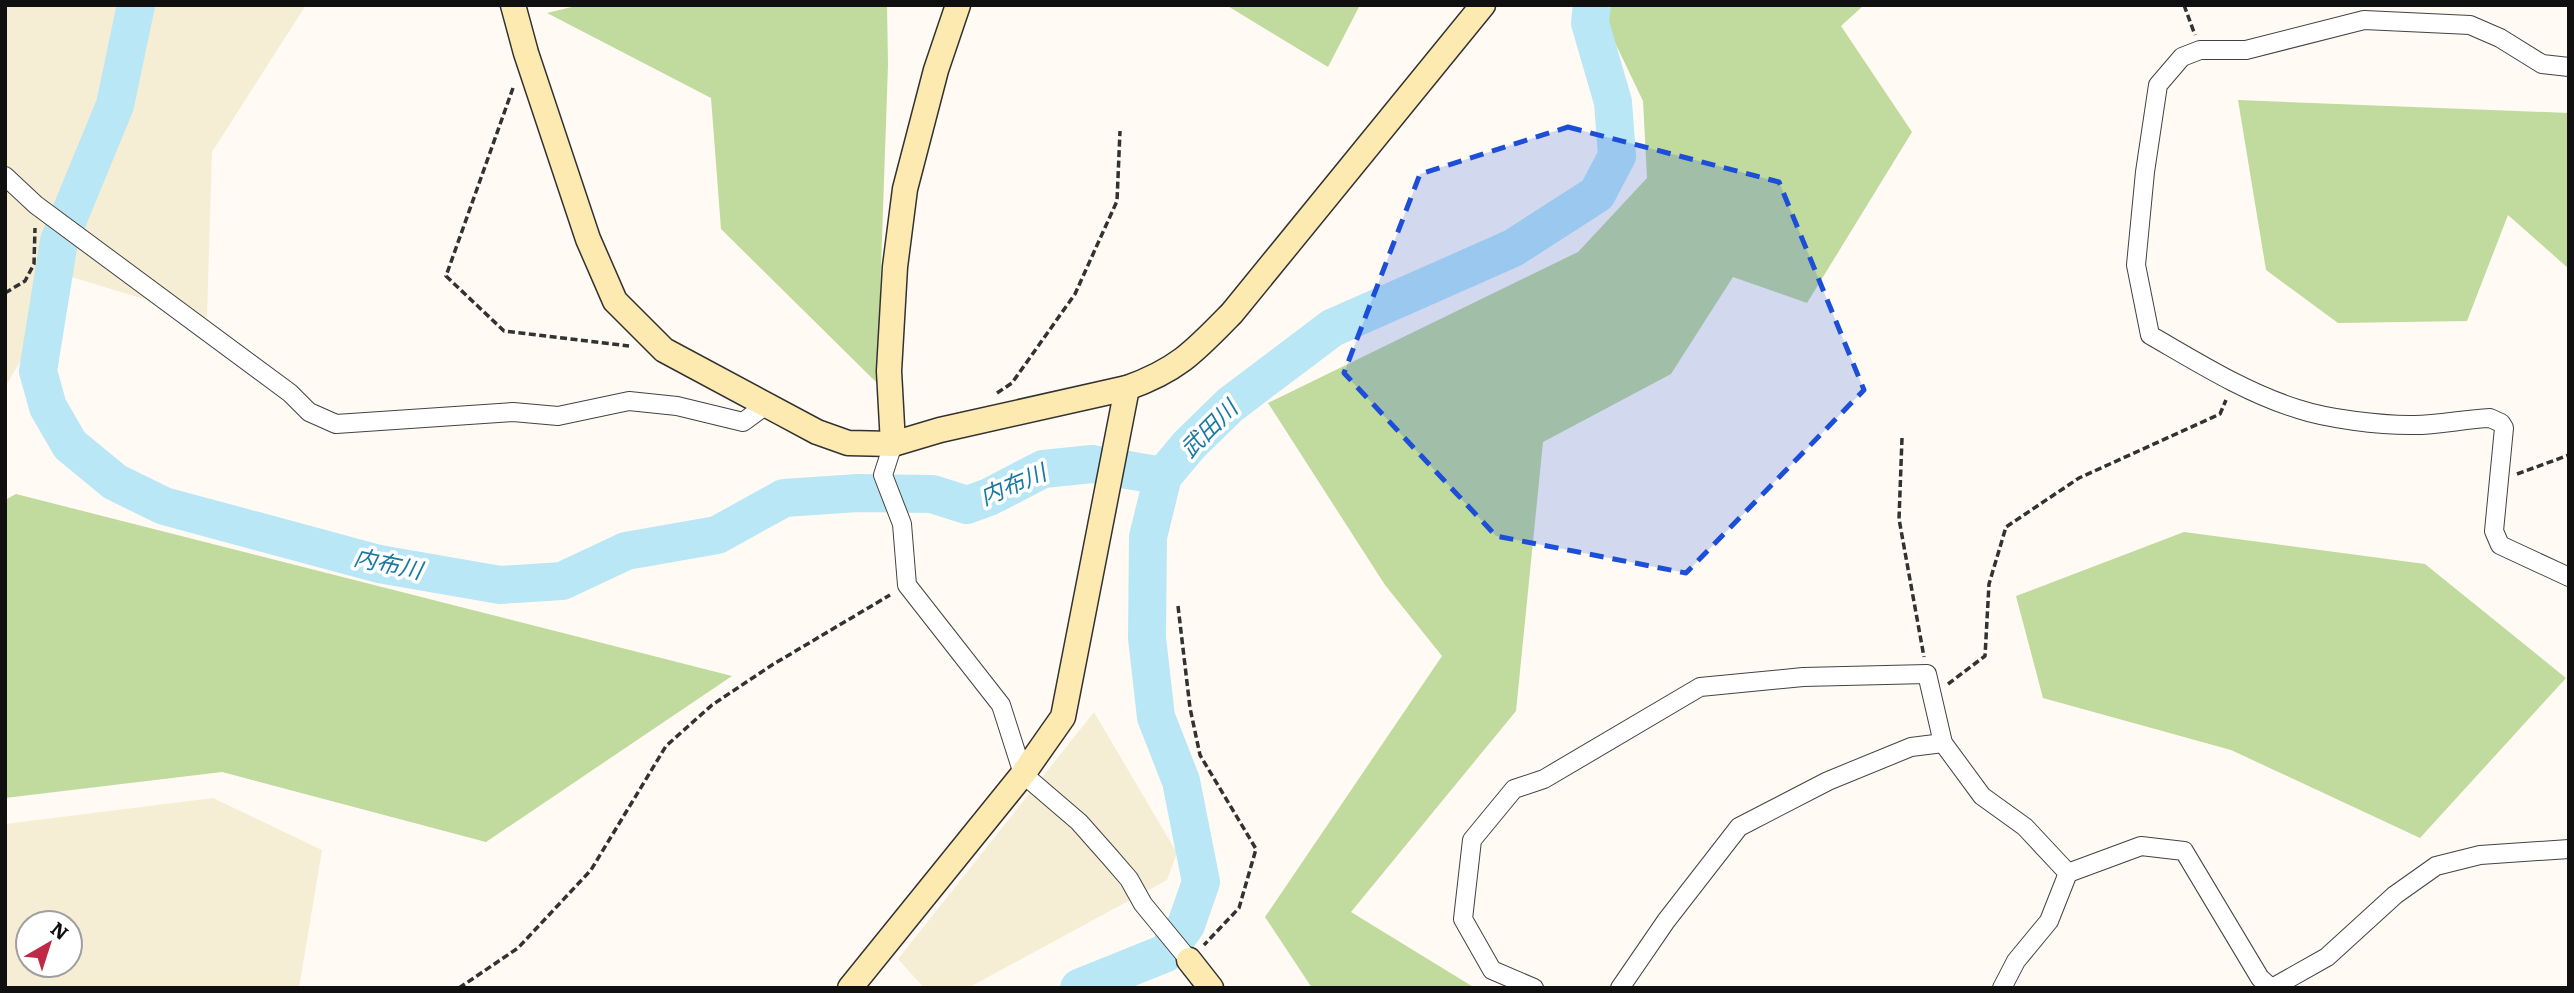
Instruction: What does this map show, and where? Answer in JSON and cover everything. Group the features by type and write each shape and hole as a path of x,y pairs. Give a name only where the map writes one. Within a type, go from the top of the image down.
{"street":[{"path":"513,5 526,53 589,239 615,301 664,350 817,432 848,443 893,444 940,430 1124,400 1175,367 1232,313 1483,5"},
{"path":"958,5 936,70 905,189 895,267 889,371 893,444 883,475 902,524 907,585 1001,705 1023,774 1079,822 1129,878 1143,904 1211,988"},
{"path":"2569,66 2542,65 2500,38 2470,24 2364,20 2246,50 2200,50 2182,57 2158,85 2145,172 2136,265 2150,335 2235,382 2299,410 2412,425 2490,418 2501,423 2504,428 2494,531 2500,545 2569,577"},
{"path":"5,176 36,205 290,393 309,412 336,424 513,412 558,416 629,401 677,406 743,422 766,405"},
{"path":"850,988 1023,774 1063,717 1124,400"},
{"path":"1534,988 1492,970 1463,919 1472,840 1514,789 1544,779 1700,687 1803,677 1927,674 1943,744 1982,796 2025,827 2068,873"},
{"path":"1620,988 1666,921 1739,828 1828,781 1912,747 1943,744"},
{"path":"2002,988 2016,961 2049,921 2068,873 2141,846 2184,851 2260,978 2272,988 2327,957 2395,895 2436,866 2480,855 2569,849"}],"path":[{"path":"2184,5 2200,50"},
{"path":"526,53 446,275 504,331 664,350"},
{"path":"992,396 1012,383 1075,294 1117,201 1120,131"},
{"path":"5,293 25,281 34,264 36,205"},
{"path":"1932,696 1985,656 1989,584 2006,527 2079,478 2220,414 2235,382"},
{"path":"1902,438 1899,519 1927,674"},
{"path":"2498,481 2569,455"},
{"path":"459,988 518,948 591,870 666,746 712,705 752,678 907,585"},
{"path":"1178,606 1190,708 1200,755 1256,849 1239,908 1189,960"}],"highlighted area":[{"path":"1568,127 1779,182 1864,390 1686,573 1496,536 1344,373 1420,174"}],"shaded area":[{"path":"5,5 306,5 212,152 207,318 71,277 5,387"},
{"path":"1094,712 1177,853 1167,880 968,988 924,988 898,959"},
{"path":"213,798 322,850 299,988 5,988 5,824"}],"green space":[{"path":"580,5 887,5 888,65 877,383 721,229 711,98 547,13"},
{"path":"1226,5 1360,5 1328,67"},
{"path":"1597,5 1864,5 1841,26 1912,132 1807,303 1733,277 1671,374 1543,442 1516,711 1351,912 1475,988 1312,988 1265,917 1442,656 1385,585 1268,403 1578,252 1647,178 1643,101"},
{"path":"2238,100 2569,113 2569,269 2508,215 2467,321 2338,323 2266,270"},
{"path":"16,494 732,676 486,842 222,772 5,798 5,500"},
{"path":"2184,532 2425,564 2566,678 2420,838 2231,750 2043,698 2016,596"}],"waterway":[{"name":"内布川","path":"136,5 115,105 59,241 38,371 48,407 70,445 115,482 164,506 379,564 500,585 562,581 626,551 717,535 784,498 858,493 932,494 967,505 989,497 1043,469 1092,464 1163,476"},
{"name":"武田川","path":"1079,988 1166,953 1186,925 1201,882 1181,781 1156,717 1147,638 1148,537 1163,476 1189,445 1230,405 1332,328 1513,248 1597,194 1617,156 1613,102 1590,23 1592,5"}]}
